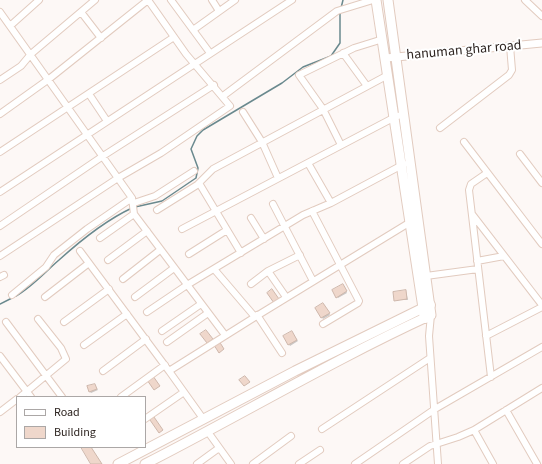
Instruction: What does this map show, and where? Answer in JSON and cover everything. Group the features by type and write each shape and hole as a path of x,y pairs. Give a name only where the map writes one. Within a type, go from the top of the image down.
{"main road":[{"path":"376,0 395,117 406,163 427,312"},
{"path":"388,0 404,114 406,163"},
{"path":"414,220 426,276 427,312"},
{"path":"118,464 295,371 427,312"},
{"path":"145,464 208,432 427,312"}],"street":[{"path":"0,80 21,66 31,54 95,0"},
{"path":"0,114 49,80 148,0 195,64 223,96 229,107 161,153 118,178 0,256"},
{"path":"171,0 210,53"},
{"path":"212,0 219,11"},
{"path":"193,30 235,0"},
{"path":"0,192 292,0"},
{"path":"223,96 337,11 373,0"},
{"path":"525,0 542,16"},
{"path":"10,26 37,1"},
{"path":"0,12 118,178 147,232 225,335"},
{"path":"81,12 101,38"},
{"path":"0,152 174,37"},
{"path":"341,145 323,109 299,75 364,44 383,40"},
{"name":"hanuman ghar road","path":"386,58 542,43"},
{"path":"440,128 509,75 512,70 510,46"},
{"path":"343,53 367,86"},
{"path":"157,210 199,183 213,169 388,75"},
{"path":"0,226 103,156 214,85"},
{"path":"89,94 107,121"},
{"path":"243,112 262,142 278,178"},
{"path":"182,229 395,117 404,114"},
{"path":"464,142 542,244"},
{"path":"520,154 542,183"},
{"path":"308,163 331,203"},
{"path":"147,312 187,285 312,211 331,203 406,163"},
{"path":"12,295 46,268 59,251 87,229 155,196 194,171"},
{"path":"487,172 470,186 477,261 491,376"},
{"path":"199,183 241,253"},
{"path":"273,204 313,281"},
{"path":"100,238 134,206"},
{"path":"312,211 341,264 359,302 323,324"},
{"path":"472,214 542,306 486,336"},
{"path":"251,218 264,239"},
{"path":"170,371 225,335 414,220"},
{"path":"188,254 227,230"},
{"path":"108,260 147,232"},
{"path":"123,278 160,250"},
{"path":"80,251 170,371 204,420"},
{"path":"251,284 268,271 300,255"},
{"path":"477,261 504,256"},
{"path":"45,297 89,263"},
{"path":"135,297 174,268"},
{"path":"214,269 256,316 282,353"},
{"path":"426,276 478,269"},
{"path":"268,271 286,298"},
{"path":"64,322 109,289"},
{"path":"162,332 201,304"},
{"path":"427,312 438,442 438,464"},
{"path":"167,342 208,313"},
{"path":"84,345 127,314"},
{"path":"0,356 28,394 64,362 66,357 61,348 38,319"},
{"path":"6,322 61,396"},
{"path":"103,371 146,339"},
{"path":"355,464 435,409 542,348"},
{"path":"322,429 430,358"},
{"path":"122,396 165,365"},
{"path":"403,464 425,448 474,430 542,388"},
{"path":"146,418 184,392"},
{"path":"0,412 16,400"},
{"path":"506,410 537,464"},
{"path":"474,430 493,464"},
{"path":"208,432 231,464"},
{"path":"253,464 291,436"},
{"path":"196,464 219,448"},
{"path":"300,464 320,450"}],"building":[{"path":"343,284 347,291 336,298 332,290"},
{"path":"272,289 279,299 274,303 267,293"},
{"path":"406,290 407,299 394,301 393,292"},
{"path":"323,303 330,313 321,318 315,308"},
{"path":"206,330 213,339 207,343 200,334"},
{"path":"292,331 297,340 288,345 283,336"},
{"path":"219,341 224,349 219,353 214,345"},
{"path":"153,376 160,386 154,390 147,380"},
{"path":"245,376 250,382 244,386 239,380"},
{"path":"95,384 97,389 89,392 87,386"},
{"path":"154,417 163,430 159,433 150,420"},
{"path":"82,448 92,448 102,464 91,464"}],"waterway":[{"path":"341,8 343,0"},
{"path":"135,207 162,201 196,178 198,168 191,149 197,136 203,130 282,83 303,67 331,56 340,43 340,11"},
{"path":"16,296 33,284 84,238 132,208"},
{"path":"0,304 12,298"}]}
